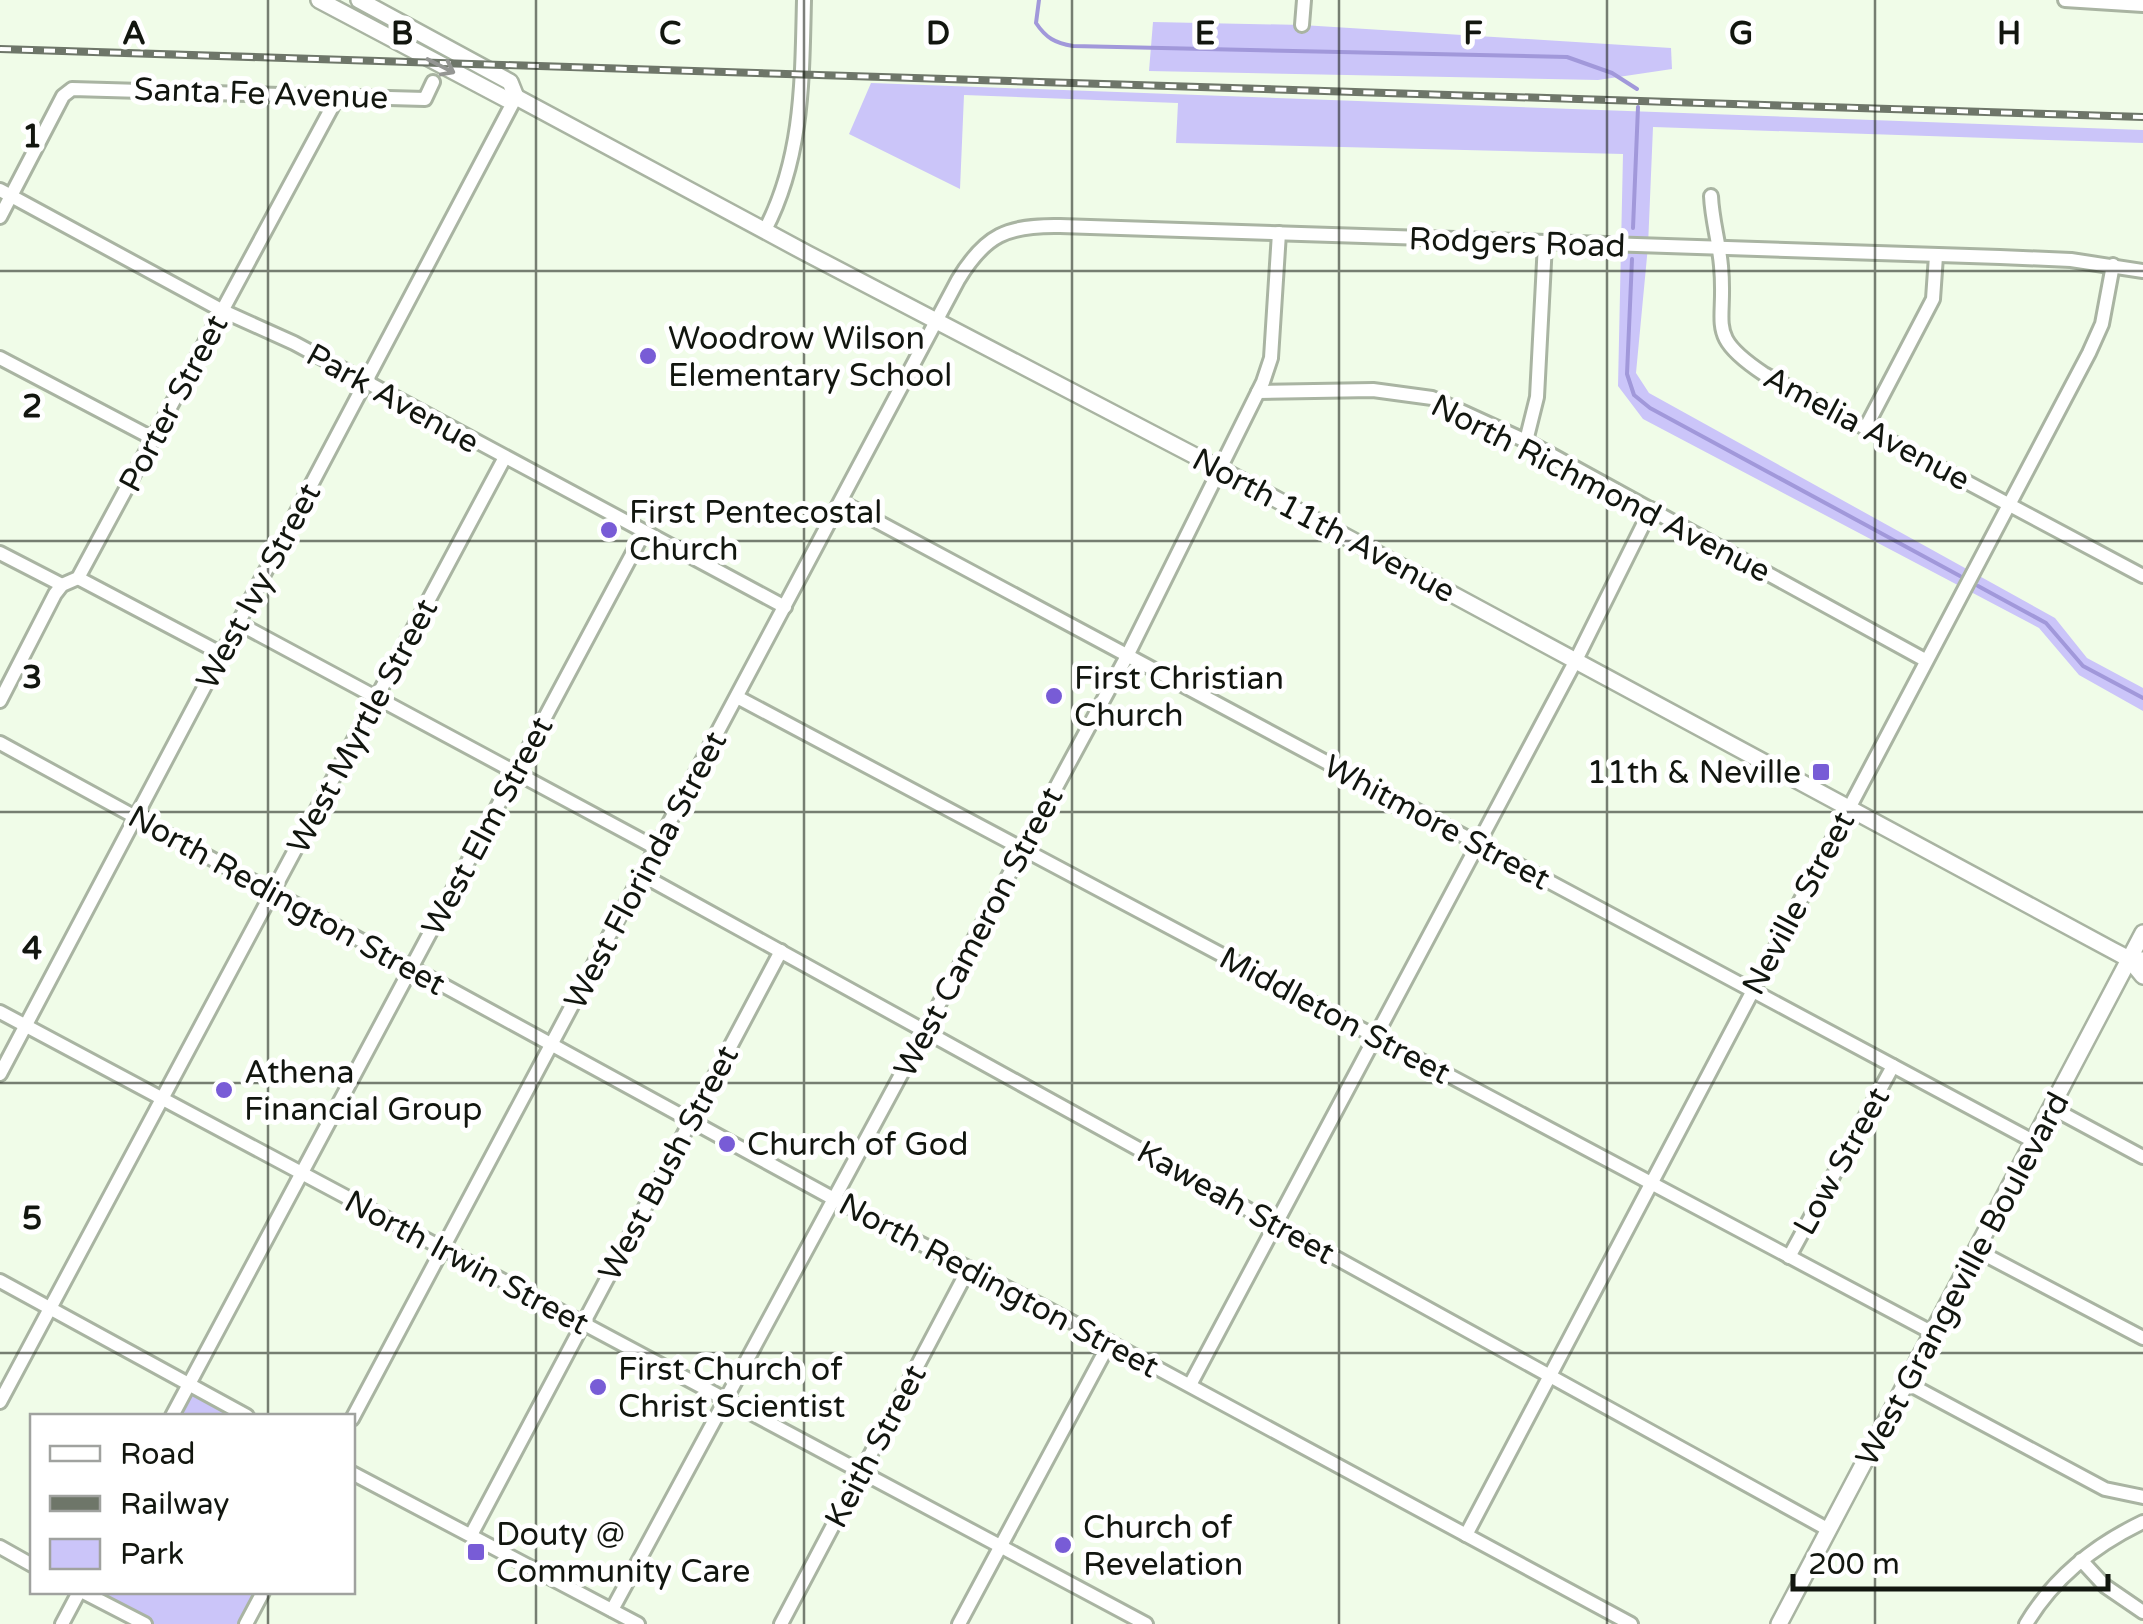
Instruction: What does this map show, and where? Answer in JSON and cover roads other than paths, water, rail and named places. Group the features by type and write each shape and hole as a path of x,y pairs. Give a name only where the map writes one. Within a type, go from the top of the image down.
{"main road":[{"name":"North 11th Avenue","path":"319,0 506,99 516,97 1220,469 2136,960 2143,976"},
{"name":"North 11th Avenue","path":"359,0 510,82 516,97"},
{"name":"West Grangeville Boulevard","path":"1779,1624 2034,1141 2136,960 2143,933"}],"street":[{"path":"765,230 782,194 796,146 804,0"},
{"path":"1302,25 1304,0"},
{"path":"2065,0 2143,5"},
{"name":"Santa Fe Avenue","path":"5,193 64,96 79,88 425,99 434,82"},
{"name":"Porter Street","path":"78,578 338,96"},
{"name":"West Ivy Street","path":"0,1074 516,97"},
{"path":"0,217 5,193"},
{"name":"Park Avenue","path":"5,193 785,607"},
{"name":"Amelia Avenue","path":"1711,196 1722,271 1720,326 1727,344 1764,374 2143,576"},
{"name":"Rodgers Road","path":"937,321 980,247 1018,228 1035,226 1936,256 2113,265 2143,271"},
{"name":"West Cameron Street","path":"612,1610 1127,656 1258,392 1271,358 1279,233"},
{"path":"1526,441 1537,397 1545,243"},
{"path":"1866,427 1932,299 1936,256"},
{"name":"Neville Street","path":"1466,1535 2102,324 2113,265"},
{"name":"West Florinda Street","path":"355,1414 937,321"},
{"path":"0,358 154,438"},
{"name":"North Richmond Avenue","path":"1258,392 1354,390 1416,394 1526,441 1925,660"},
{"name":"West Myrtle Street","path":"0,1402 504,459"},
{"name":"Whitmore Street","path":"841,502 2034,1141"},
{"path":"1190,1385 1576,660 1651,509"},
{"name":"West Elm Street","path":"173,1414 644,532"},
{"path":"0,552 62,585"},
{"path":"0,700 62,585 78,578 222,654"},
{"path":"238,623 656,848"},
{"name":"Middleton Street","path":"737,697 1933,1333"},
{"name":"North Redington Street","path":"0,743 834,1200 1110,1342 1632,1624"},
{"name":"Kaweah Street","path":"642,874 1829,1530"},
{"name":"West Bush Street","path":"472,1535 781,951"},
{"name":"North Irwin Street","path":"0,1012 1146,1624"},
{"name":"Low Street","path":"1789,1257 1893,1066"},
{"path":"2052,1108 2143,1157"},
{"path":"1976,1250 2143,1338"},
{"name":"Keith Street","path":"781,1624 969,1268"},
{"path":"0,1281 243,1414"},
{"path":"959,1624 1110,1342"},
{"path":"1907,1384 2105,1489 2143,1497"},
{"path":"355,1474 638,1624"},
{"path":"2026,1624 2046,1593 2081,1560 2143,1522"},
{"path":"0,1547 30,1563"},
{"path":"2081,1560 2105,1586 2143,1612"},
{"path":"62,1624 80,1594"},
{"path":"85,1594 145,1624"},
{"path":"246,1624 262,1594"}],"waterway":[{"path":"1039,0 1036,23 1052,39 1073,46 1567,57 1612,73 1637,89"},
{"path":"1633,228 1638,107"},
{"path":"1632,259 1627,374 1634,395 1650,408 1960,576"},
{"path":"1978,586 2046,623 2083,666 2143,698"}],"railway":[{"path":"0,49 2143,117"}],"place":[{"name":"Woodrow Wilson Elementary School","path":"648,356"},
{"name":"First Pentecostal Church","path":"609,530"},
{"name":"First Christian Church","path":"1054,696"},
{"name":"11th & Neville","path":"1821,772"},
{"name":"Athena Financial Group","path":"224,1090"},
{"name":"Church of God","path":"727,1144"},
{"name":"First Church of Christ Scientist","path":"598,1387"},
{"name":"Church of Revelation","path":"1063,1545"},
{"name":"Douty @ Community Care","path":"476,1552"}]}
